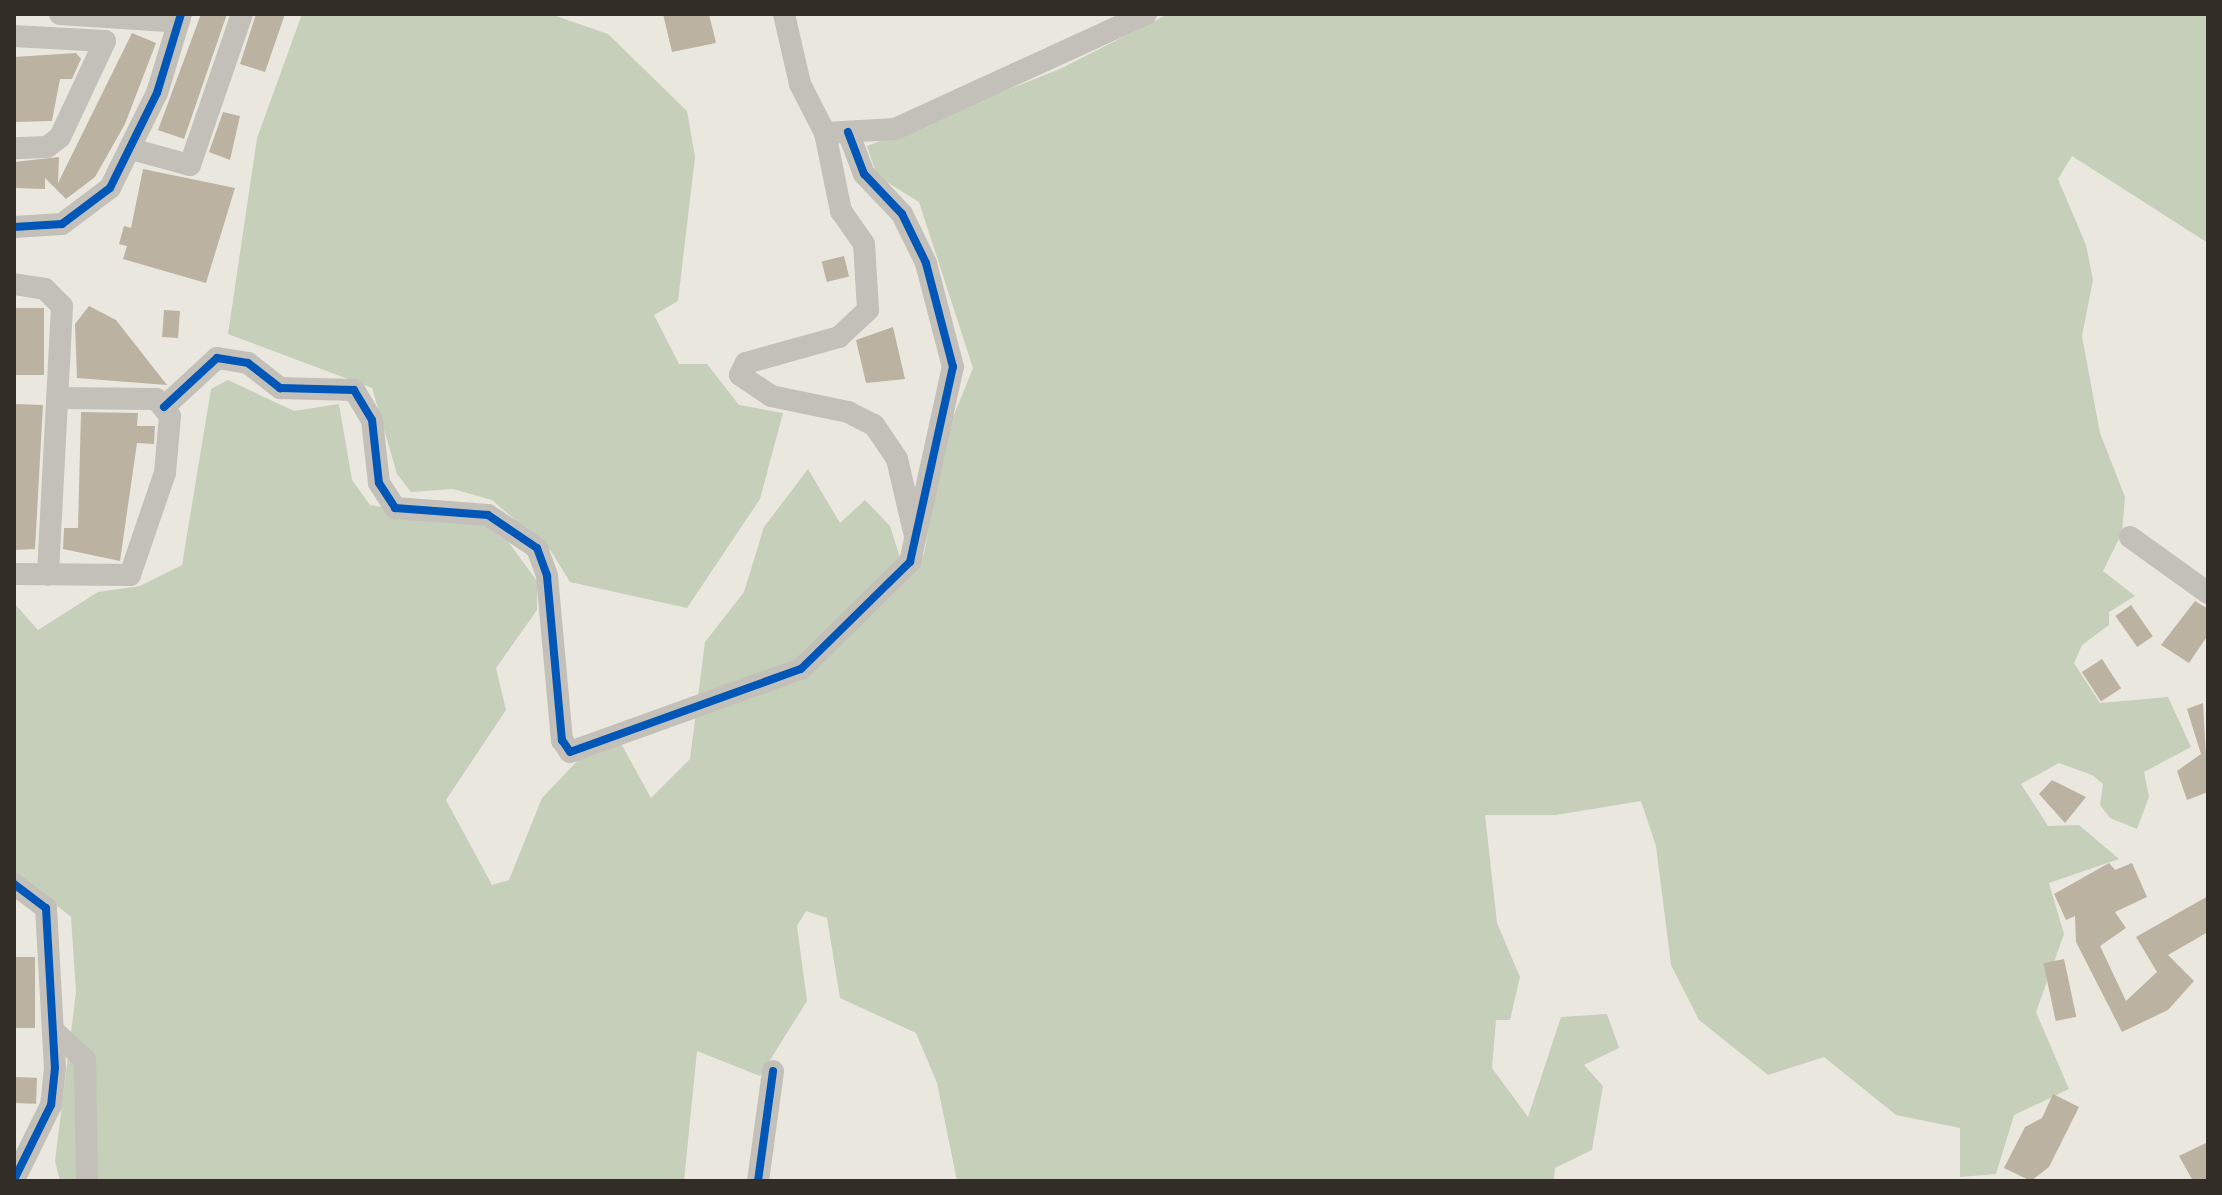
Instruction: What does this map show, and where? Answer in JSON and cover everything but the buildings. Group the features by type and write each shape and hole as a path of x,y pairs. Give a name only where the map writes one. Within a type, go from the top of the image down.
{"street":[{"path":"14,227 62,224 86,211 110,188 131,149 180,18 60,14"},
{"path":"131,149 190,165 242,14"},
{"path":"784,14 800,84 825,133 841,211 864,244 868,310 839,337 746,363 740,375 771,396 848,412 874,425 897,459 915,537"},
{"path":"825,133 895,129 1146,14"},
{"path":"14,36 105,41 60,137 47,147 14,148"},
{"path":"164,407 217,358 248,363 280,388 354,390 372,420 379,483 395,508 488,515 537,548 547,576 562,740 570,752 801,669 910,562 953,367 926,263 902,214 864,174 848,132"},
{"path":"14,284 45,289 62,306 60,398 48,575"},
{"path":"14,574 130,575 165,473 170,416 156,399 60,398"},
{"path":"2130,537 2208,593"},
{"path":"14,884 46,908 54,1031 51,1105 14,1180"},
{"path":"54,1031 85,1060 87,1181"},
{"path":"758,1181 773,1071"}],"green space":[{"path":"302,14 550,14 608,34 687,111 695,157 678,301 654,315 679,364 707,364 739,405 783,413 760,499 687,608 570,582 551,551 492,500 453,489 411,492 397,474 372,388 228,334 257,138"},
{"path":"1168,14 2208,14 2208,243 2072,156 2058,179 2086,245 2093,280 2082,336 2100,433 2125,497 2122,533 2103,571 2135,596 2109,612 2109,625 2082,645 2074,663 2100,703 2168,697 2191,747 2144,772 2149,797 2137,829 2110,818 2100,805 2103,784 2092,775 2059,763 2021,784 2048,826 2079,825 2119,859 2049,883 2064,934 2036,1012 2069,1089 2014,1115 1996,1174 1960,1177 1960,1128 1896,1115 1824,1057 1768,1075 1699,1020 1671,965 1656,846 1641,801 1556,815 1485,815 1497,923 1520,977 1510,1020 1496,1020 1492,1068 1528,1117 1561,1017 1607,1014 1619,1048 1584,1065 1603,1086 1592,1150 1555,1168 1554,1181 957,1181 937,1083 916,1033 840,998 827,918 806,911 797,926 807,1001 760,1076 697,1051 684,1181 60,1181 55,1161 76,992 71,917 14,871 14,603 38,630 98,592 140,586 182,565 211,389 228,380 294,411 339,404 352,480 370,505 496,525 537,581 537,610 496,668 506,710 446,800 492,885 509,880 542,798 583,755 618,738 651,798 690,759 705,642 744,592 764,527 808,469 840,523 865,500 890,526 905,573 924,554 945,437 973,368 919,202 877,176 867,146 1062,68"}],"cycle path":[{"path":"14,227 62,224 110,188 157,93 181,14"},
{"path":"164,407 217,358 248,363 280,388 354,390 372,420 379,483 395,508 488,515 537,548 547,576 562,740 570,752 801,669 910,562 953,367 926,263 902,214 864,174 848,132"},
{"path":"14,884 46,908 55,1068 51,1105 14,1180"},
{"path":"758,1181 773,1071"}]}
